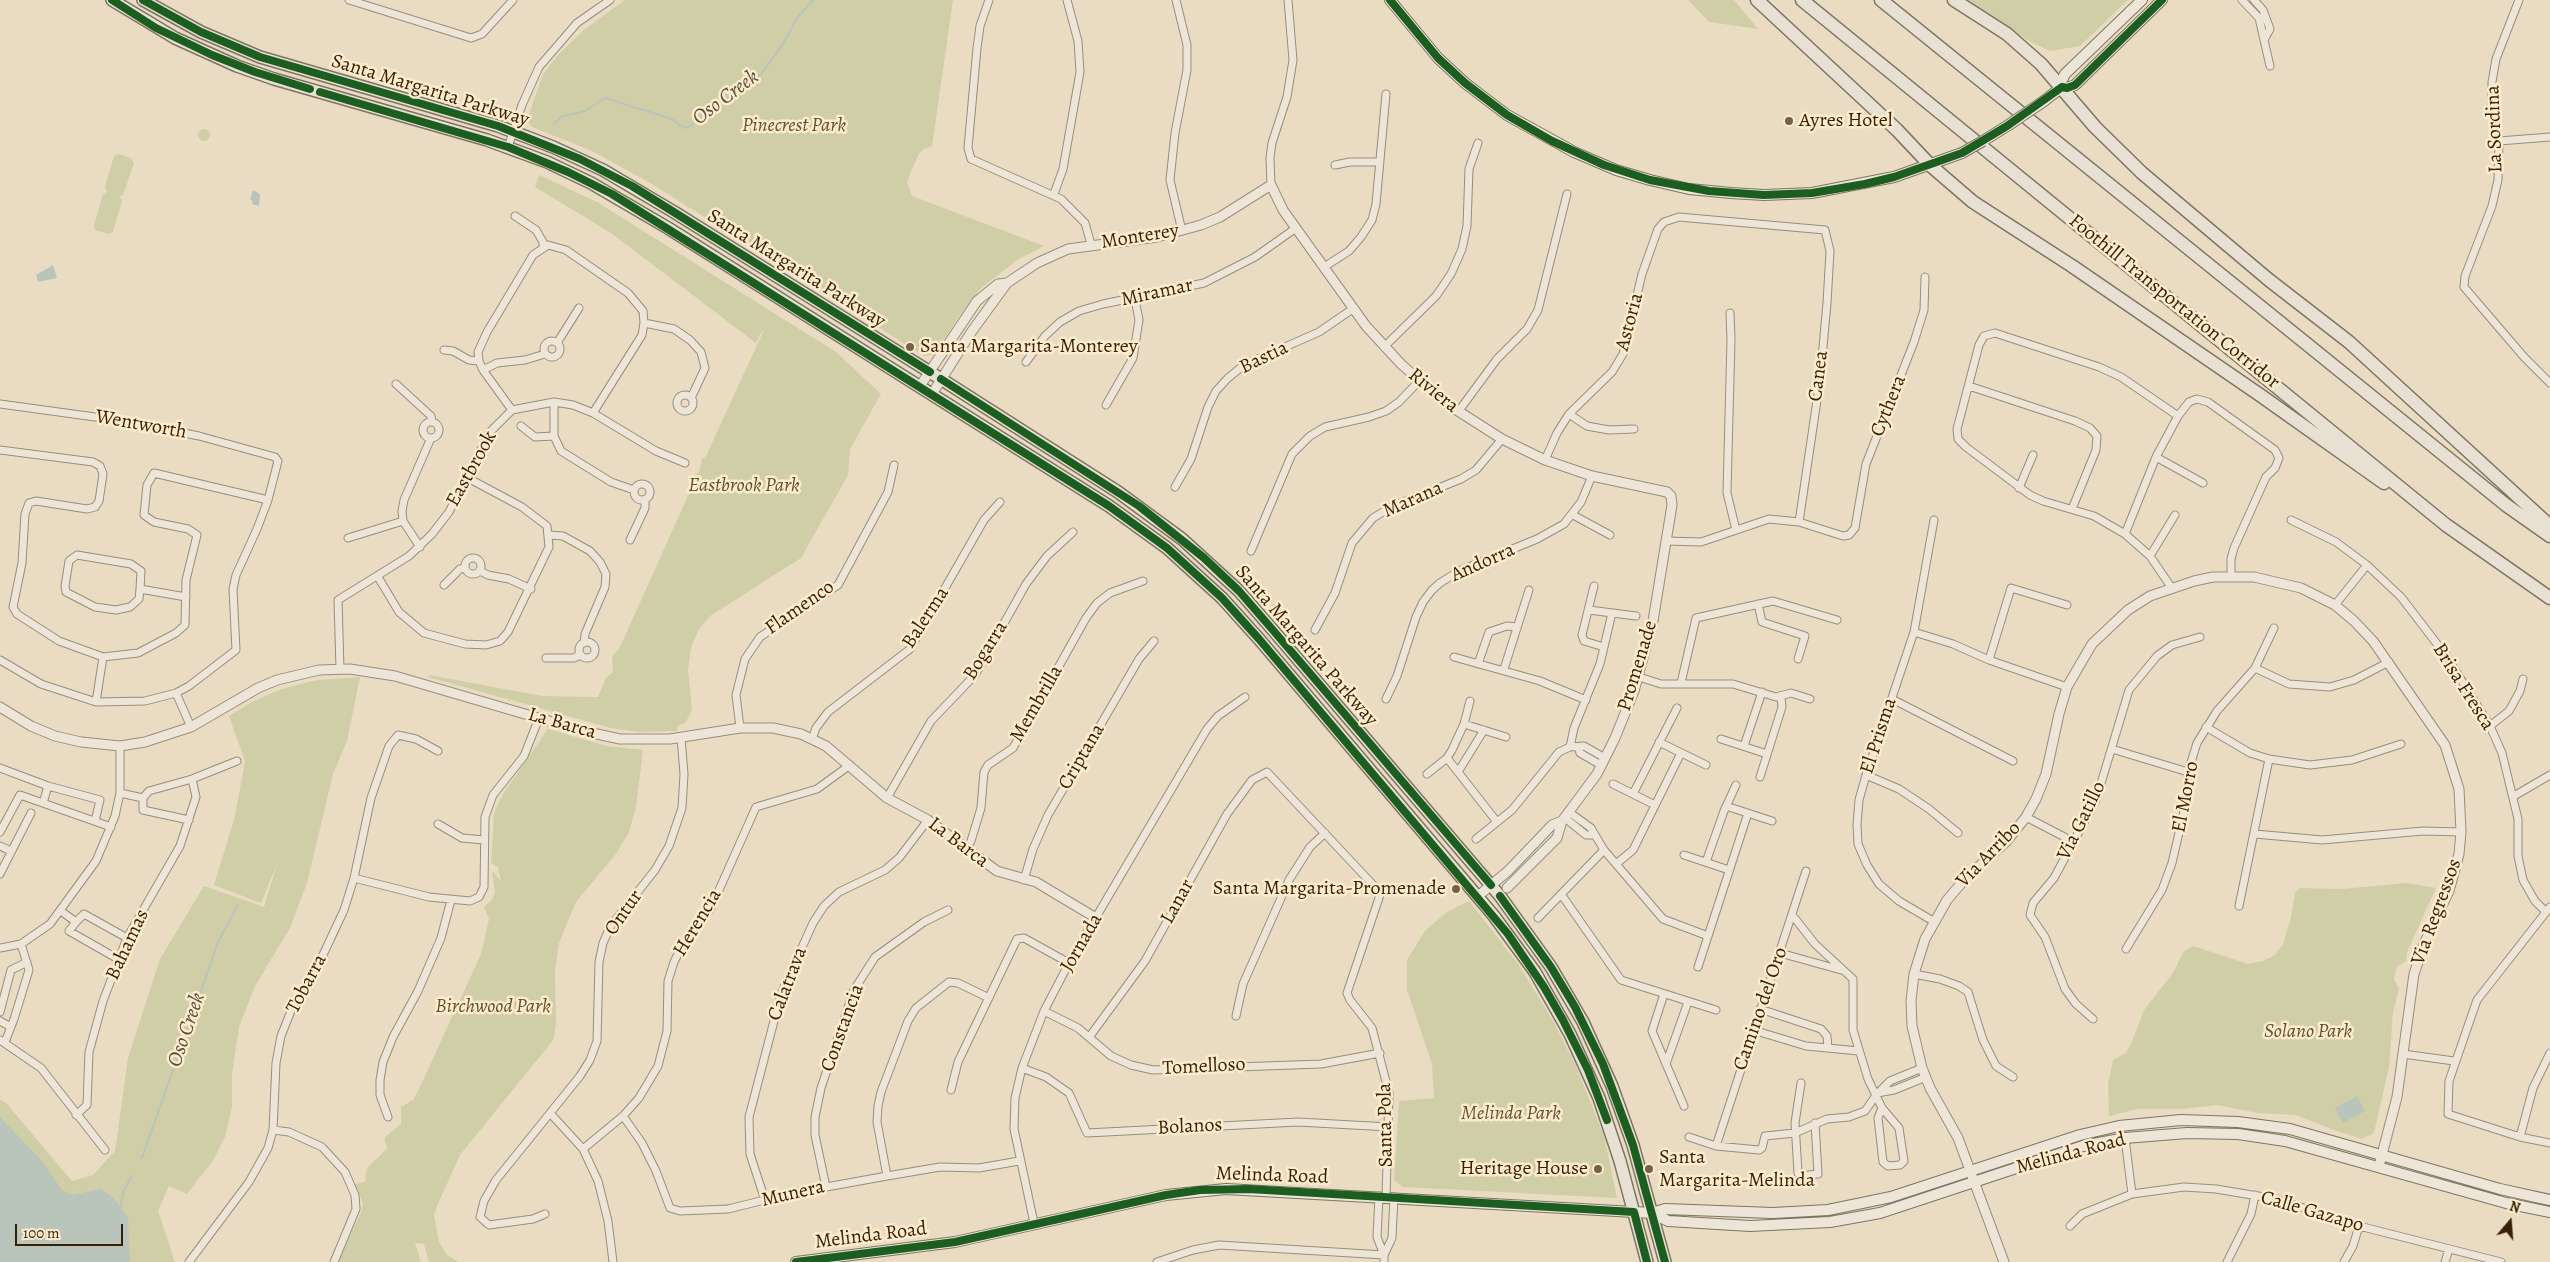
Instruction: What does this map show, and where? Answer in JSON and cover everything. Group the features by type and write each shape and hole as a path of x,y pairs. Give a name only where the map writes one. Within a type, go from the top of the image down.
{"highway":[{"path":"1756,0 1897,130 1930,165 1973,202 2076,269 2446,525"},
{"name":"Foothill Transportation Corridor","path":"1802,0 2446,525 2550,598"},
{"path":"1882,0 2506,505 2550,536"},
{"path":"1954,0 2007,34 2041,64 2096,126 2142,172 2270,280 2349,342 2550,526"}],"main road":[{"name":"Santa Margarita Parkway","path":"112,0 175,38 246,69 508,147 568,172 620,198 1129,519 1168,548 1204,581 1260,639 1486,908 1517,947 1544,987 1579,1052 1607,1120 1647,1262"},
{"name":"Santa Margarita Parkway","path":"142,0 186,25 260,57 513,132 580,158 632,186 930,372 1139,506 1209,563 1272,629 1491,885 1504,892 1551,967 1594,1043 1621,1109 1652,1213 1664,1262"},
{"path":"1390,0 1438,58 1495,106 1574,152 1636,176 1709,192 1788,194 1864,184 1930,165 1962,153 2062,88 2076,85 2162,0"},
{"path":"2062,88 2061,82 2065,74 2142,0"},
{"name":"Melinda Road","path":"796,1262 955,1242 1034,1223 1157,1197 1200,1190 1249,1188 1652,1213 1666,1209 1767,1213 1828,1210 1891,1197 2048,1144 2101,1130 2181,1120 2238,1122 2274,1126 2500,1189 2550,1200"},
{"name":"Melinda Road","path":"1652,1213 1668,1221 1740,1226 1822,1223 1880,1213 2083,1146 2125,1138 2188,1133 2262,1137 2308,1146 2506,1203 2550,1212"}],"street":[{"path":"349,0 471,38 482,34 513,0"},
{"path":"508,147 539,67 577,23 610,0"},
{"path":"989,0 980,26 977,48 968,148 971,159 1054,194 1080,216 1087,228 1091,244"},
{"path":"1054,194 1063,169 1080,72 1078,41 1067,0"},
{"path":"1176,0 1187,54 1187,70 1175,133 1170,180 1182,231"},
{"path":"1271,186 1271,151 1287,98 1293,60 1288,0"},
{"path":"2242,0 2259,18 2270,66"},
{"path":"2254,0 2263,10 2270,29 2265,38"},
{"name":"La Sordina","path":"2519,0 2496,59 2492,82 2492,107 2499,141 2498,180 2492,206 2465,276 2464,287 2524,357 2550,383"},
{"path":"1324,268 1349,251 1362,237 1372,220 1376,204 1386,94"},
{"path":"2499,141 2550,137"},
{"path":"1384,347 1436,296 1451,274 1464,241 1467,226 1470,168 1478,143"},
{"path":"1335,165 1350,162 1380,162"},
{"name":"Monterey","path":"932,394 1007,283 1045,259 1068,249 1091,244 1182,231 1220,217 1271,186"},
{"name":"Riviera","path":"1271,186 1283,210 1384,347 1419,381 1458,412 1502,439 1545,460 1592,476 1666,492 1671,496"},
{"path":"1458,412 1497,359 1526,328 1538,310 1567,194"},
{"path":"515,216 536,230 546,246 566,250 628,293 643,311 642,335 593,413"},
{"name":"Canea","path":"1664,222 1679,217 1825,230 1830,251 1827,303 1820,380 1799,522"},
{"name":"Astoria","path":"1545,460 1557,433 1569,414 1612,372 1623,354 1642,274 1658,230 1664,222"},
{"name":"Miramar","path":"1026,362 1045,336 1066,318 1079,311 1103,304 1135,299 1204,283 1255,257 1296,228"},
{"path":"512,410 483,370 478,352 484,336 533,255 546,246"},
{"name":"Cythera","path":"1799,522 1843,536 1850,535 1855,528 1866,464 1914,342 1924,310 1925,277"},
{"name":"Monterey","path":"920,386 977,301 998,284 1007,283"},
{"path":"1106,405 1133,358 1139,320 1135,299"},
{"path":"977,301 988,310"},
{"path":"557,343 579,308"},
{"name":"Bastia","path":"1175,486 1191,459 1208,407 1216,391 1228,378 1244,365 1319,332 1354,308"},
{"path":"1730,313 1732,340 1727,493 1736,530"},
{"path":"644,323 674,329 690,340 701,352 705,368 691,398"},
{"path":"2172,587 2150,556 2125,534 2094,516 2043,501 2019,488 1958,439 1957,429 1979,345 1984,336 1996,333 2114,374 2178,416"},
{"path":"545,354 544,347 547,342 557,343"},
{"path":"483,370 498,363 524,360 545,354 549,357 556,356 560,349 557,343"},
{"path":"444,350 453,351 465,359 479,361"},
{"path":"1251,551 1292,454 1310,436 1325,428 1369,417 1386,410 1399,402 1419,381"},
{"path":"396,384 431,416 432,422"},
{"path":"1969,386 2076,421 2090,428 2097,436 2096,450 2072,509"},
{"path":"2125,534 2156,457 2178,416 2189,402 2197,399 2208,402 2276,450 2279,458 2275,468 2266,477 2234,548 2231,559 2231,576"},
{"path":"554,402 554,436 561,451 611,482 634,490 638,499 645,499"},
{"name":"Eastbrook","path":"340,669 338,600 378,577 420,547 448,512 490,432 512,410 554,402 573,405 593,413 656,451 685,464"},
{"name":"Wentworth","path":"0,404 117,420 199,436 275,457 278,461 268,500"},
{"path":"1569,414 1587,426 1602,429 1634,429"},
{"path":"432,422 437,424 440,431 436,437 431,438 424,434 424,429 426,425 432,422"},
{"path":"521,426 535,437 554,436"},
{"path":"420,547 403,521 404,500 431,438"},
{"name":"Marana","path":"1315,630 1335,593 1352,543 1373,518 1391,507 1461,480 1476,470 1502,439"},
{"path":"0,450 93,462 100,466 103,474 99,501 95,507 87,509 36,501 29,503 26,514 22,563 13,607 18,614 59,641 103,658 138,653 176,633 185,625 186,580 197,535 188,528 154,522 146,518 143,512 149,479 154,473 268,500 257,530 236,575 232,589 236,650 176,694 145,702 96,702 41,684 0,660"},
{"path":"2019,488 2033,455"},
{"path":"2156,457 2203,484"},
{"name":"Flamenco","path":"740,728 736,695 745,659 760,637 805,609 838,585 888,492 894,464"},
{"name":"Andorra","path":"1386,698 1397,676 1423,602 1440,582 1459,571 1551,532 1573,515 1588,488 1592,476"},
{"path":"378,577 399,612 424,633 465,644 486,645 500,641 508,632 531,589 549,547 547,526 539,518 522,507 466,477"},
{"path":"630,540 645,508 645,499 650,491 646,485 639,484 634,490"},
{"name":"Promenade","path":"1486,908 1542,855 1557,838 1565,817 1603,762 1639,677 1653,620 1667,541 1672,505 1671,496"},
{"name":"Balerma","path":"812,739 816,728 828,712 910,649 984,520 1000,502"},
{"path":"1573,515 1610,535"},
{"path":"2150,556 2175,515"},
{"path":"1667,541 1701,542 1769,519 1799,522"},
{"name":"El Prisma","path":"1933,921 1899,901 1879,884 1867,865 1858,844 1857,825 1859,800 1866,775 1914,632 1934,520"},
{"name":"Brisa Fresca","path":"2290,520 2336,542 2367,565 2401,597 2447,657 2490,726 2502,753 2514,796 2518,819 2518,856 2523,880 2535,901 2548,909"},
{"path":"348,538 403,521"},
{"name":"Bogarra","path":"887,798 931,721 975,675 1026,584 1047,556 1073,532"},
{"path":"549,535 563,536 590,551 600,562 606,574 605,587 585,634 584,642 579,648 580,655"},
{"path":"78,555 136,565 141,571 140,588 137,602 130,607 116,610 95,607 72,597 66,592 65,586 69,561 78,555"},
{"path":"465,568 466,561 476,558 481,563 480,571"},
{"path":"2335,606 2367,565"},
{"path":"465,568 473,574 480,571 488,575 509,579 531,589"},
{"path":"444,585 460,569 465,568"},
{"name":"Via Arribo","path":"2004,1262 1958,1138 1922,1068 1912,1026 1911,1002 1914,974 1933,921 1965,879 2006,842 2026,816 2046,774 2059,714 2067,687 2078,664 2092,644 2128,610 2150,596 2172,587 2213,577 2231,576 2278,581 2309,592 2335,606"},
{"name":"Membrilla","path":"966,849 971,841 981,808 984,772 988,765 1013,748 1086,618 1097,603 1110,593 1143,581"},
{"path":"1594,586 1582,635 1584,640 1604,647"},
{"path":"140,588 186,597"},
{"path":"1989,660 2011,588 2067,605"},
{"path":"1504,669 1529,590"},
{"path":"1681,683 1696,618 1773,601 1837,620"},
{"path":"1758,604 1762,622 1806,636 1798,659"},
{"name":"Via Regressos","path":"2335,606 2354,621 2389,662 2445,745 2459,789 2461,832 2459,854 2449,891 2424,944 2414,974 2397,1097 2379,1166"},
{"path":"1589,610 1636,616"},
{"path":"1603,762 1580,754 1574,747 1574,728 1586,700 1604,647 1612,614"},
{"path":"1478,664 1489,632 1507,626 1517,627"},
{"name":"El Morro","path":"2126,949 2162,890 2172,863 2183,814 2188,772 2198,743 2217,711 2256,668 2274,628"},
{"path":"1914,632 1953,644 1989,660 2067,687"},
{"name":"Via Gatillo","path":"2094,1019 2076,1004 2065,989 2045,937 2030,915 2033,903 2054,878 2096,800 2129,690 2142,673 2172,645 2200,638"},
{"path":"546,658 574,658 580,655 590,658 595,653 594,646 584,642"},
{"name":"Criptana","path":"1024,880 1033,849 1048,815 1139,660 1154,642"},
{"path":"1454,657 1504,669 1540,681 1586,700"},
{"path":"96,702 103,658"},
{"path":"2256,668 2289,684 2330,687 2354,680 2389,662"},
{"name":"La Barca","path":"0,707 32,726 54,736 81,742 120,746 145,742 191,727 258,688 277,680 319,670 340,669 395,676 539,718 620,739 681,738 740,728 773,728 812,739 826,746 887,798 928,820 997,871 1036,882 1096,918"},
{"path":"1639,677 1661,684 1733,684 1781,697 1791,693 1810,700"},
{"path":"2490,726 2510,711 2520,691 2523,679"},
{"path":"1744,746 1762,692"},
{"path":"176,694 191,727"},
{"name":"Jornada","path":"1034,1223 1019,1161 1014,1129 1015,1098 1022,1068 1044,1011 1069,964 1207,729 1218,716 1245,697"},
{"path":"1760,777 1782,707 1781,697"},
{"path":"1892,699 2013,761"},
{"path":"1427,774 1447,758 1464,724 1470,702"},
{"path":"1633,794 1677,708"},
{"path":"354,878 451,900 470,901 479,897 484,887 485,817 493,795 524,756 539,718"},
{"path":"1464,724 1506,737"},
{"path":"2206,727 2250,753 2269,759 2310,765 2352,760 2401,744"},
{"path":"1458,772 1484,730"},
{"name":"Tobarra","path":"189,1262 257,1171 268,1148 273,1130 276,1063 281,1036 291,1011 334,932 354,878 365,820 389,746 398,736 416,739 438,751"},
{"name":"Ontur","path":"545,1214 533,1219 489,1225 480,1217 484,1201 496,1180 580,1076 590,1060 597,1041 599,962 603,943 610,927 655,870 669,846 682,808 684,774 681,738"},
{"path":"1721,739 1767,754"},
{"path":"1659,742 1706,766"},
{"path":"0,948 21,944 50,924 96,861 111,828 120,793 120,746"},
{"path":"1476,840 1512,810 1559,752 1574,747"},
{"path":"2112,749 2188,772"},
{"path":"1616,864 1633,850 1681,753"},
{"path":"1447,758 1498,822"},
{"path":"2239,906 2269,759"},
{"path":"189,820 143,810 142,798 149,791 192,779 237,761"},
{"name":"Herencia","path":"583,1149 623,1116 639,1098 658,1066 667,1031 668,981 674,962 683,944 711,908 756,807 817,790 850,765"},
{"path":"0,768 48,786 100,800 94,821"},
{"name":"Lanar","path":"1090,1036 1145,961 1227,814 1252,780 1267,772 1324,833"},
{"path":"1866,775 1899,790 1929,810 1958,833"},
{"path":"2514,796 2550,775"},
{"name":"Bahamas","path":"76,1115 87,1106 88,1052 118,959 127,938 180,846 196,796 192,779"},
{"path":"1613,784 1656,805"},
{"path":"1706,862 1726,806 1736,785"},
{"path":"43,803 48,786"},
{"path":"120,793 142,798"},
{"path":"0,832 20,795 111,828"},
{"path":"1726,806 1772,821"},
{"path":"1698,967 1748,813"},
{"path":"0,874 31,814"},
{"path":"2026,816 2074,842"},
{"path":"1565,817 1586,835 1595,835 1604,850 1663,919 1708,936"},
{"name":"Promenade","path":"1477,897 1552,825 1565,817"},
{"name":"Calatrava","path":"766,1200 750,1154 749,1117 781,994 813,923 824,906 839,892 885,870 898,858 928,820"},
{"path":"438,824 462,838 484,840"},
{"path":"2255,834 2322,840 2423,831 2461,832"},
{"path":"1236,1016 1243,984 1288,880 1310,847 1324,833"},
{"name":"Santa Pola","path":"1324,833 1377,889 1380,895 1347,993 1350,1000 1372,1028 1390,1093 1386,1197"},
{"path":"0,846 11,851"},
{"path":"1532,846 1542,855"},
{"path":"1538,918 1604,850"},
{"path":"1684,856 1729,870"},
{"name":"Camino del Oro","path":"1716,1146 1806,871"},
{"path":"1561,894 1621,980 1716,1010"},
{"path":"388,1117 380,1096 383,1062 418,991 441,938 451,900"},
{"path":"2548,909 2477,1000 2454,1061 2449,1081 2448,1114 2520,1137 2550,1143"},
{"name":"Constancia","path":"826,1187 815,1134 814,1117 821,1088 854,990 875,957 924,922 948,910"},
{"path":"61,911 76,922"},
{"path":"118,959 69,931 84,914 127,938"},
{"path":"1792,916 1815,944 1853,979 1852,1022 1866,1073 1882,1108 1899,1128 1904,1161 1900,1165 1888,1166 1883,1162 1878,1118 1882,1108"},
{"path":"951,1090 958,1062 1017,939 1024,938 1069,964"},
{"path":"21,944 29,970 11,1027 2,1041 41,1068 105,1150"},
{"path":"1780,953 1843,970"},
{"path":"0,1012 11,970 27,962"},
{"path":"1914,974 1940,979 1959,986 1968,992 1983,1040 1996,1066 2013,1077"},
{"path":"887,1176 877,1122 878,1106 881,1092 908,1022 916,1008 948,982 958,983 988,998"},
{"path":"1664,994 1652,1031 1684,1106"},
{"path":"1666,1064 1688,1002"},
{"path":"1760,1010 1821,1029 1827,1036 1828,1048"},
{"name":"Tomelloso","path":"1044,1011 1090,1036 1111,1056 1131,1066 1153,1070 1321,1064 1380,1053"},
{"path":"0,1021 11,1027"},
{"path":"1753,1030 1806,1046 1860,1051"},
{"path":"2520,1137 2534,1088 2550,1053"},
{"path":"2403,1054 2454,1061"},
{"name":"Bolanos","path":"1022,1068 1046,1077 1070,1093 1087,1133 1298,1122 1389,1127"},
{"path":"1689,1137 1716,1146 1759,1150 1765,1136 1795,1133 1827,1119 1849,1117 1865,1111 1877,1094 1890,1081 1922,1068"},
{"path":"1877,1094 1894,1090 1926,1077"},
{"path":"1801,1083 1795,1133 1798,1175 1817,1175 1815,1123"},
{"path":"550,1113 583,1149 598,1181 608,1221 613,1262"},
{"name":"Munera","path":"623,1116 642,1143 656,1171 670,1208 680,1211 728,1209 826,1187 887,1176 940,1168 980,1168 1019,1161"},
{"path":"273,1130 289,1132 322,1147 345,1172 355,1195 356,1209 334,1262"},
{"path":"2125,1138 2132,1194"},
{"name":"Calle Gazapo","path":"2070,1226 2082,1214 2116,1199 2132,1194 2184,1188 2276,1199 2359,1226 2501,1262"},
{"path":"2227,1262 2251,1214 2255,1195"},
{"path":"1384,1258 1378,1231 1386,1197"},
{"path":"1384,1258 1392,1238 1386,1197"},
{"path":"2344,1262 2353,1246 2359,1226"},
{"path":"1378,1231 1392,1232"},
{"path":"1157,1262 1193,1250 1220,1245 1384,1258"},
{"path":"2444,1262 2448,1249"}],"green space":[{"name":"Pinecrest Park","path":"625,0 953,0 932,146 924,149 919,154 912,169 907,182 912,196 1044,246 1017,260 980,289 957,319 934,355 924,356 652,184 592,151 532,127 527,120 543,74 559,54 585,29"},
{"path":"1688,0 1734,0 1758,29 1709,22"},
{"path":"1968,0 2128,0 2080,46 2050,51 2029,41"},
{"path":"202,129 206,129 210,135 206,141 202,141 198,137 198,133"},
{"path":"119,154 131,158 134,163 123,195 120,196 122,201 113,232 108,234 95,230 94,225 103,194 107,192 105,187 114,156"},
{"name":"Eastbrook Park","path":"539,175 597,202 836,352 881,394 850,449 848,475 801,558 710,616 699,629 691,647 688,670 692,709 686,722 678,726 677,731 639,732 611,728 428,677 429,675 542,696 598,697 606,678 613,672 612,657 620,647 692,487 691,478 699,472 702,459 706,456 763,332 770,336 762,331 756,343 611,233 535,187"},
{"path":"360,677 347,741 333,774 307,883 290,928 255,986 239,1027 232,1074 232,1106 225,1137 214,1159 187,1194 169,1186 158,1211 175,1262 0,1262 0,1100 6,1103 72,1181 93,1175 115,1151 128,1058 160,959 204,886 264,907 277,864 261,903 214,885 235,816 245,761 229,716 252,702 282,689 317,680"},
{"name":"Birchwood Park","path":"548,729 607,746 643,750 636,807 629,832 616,854 576,902 559,943 555,972 556,1023 554,1039 460,1155 437,1206 434,1215 439,1242 447,1255 459,1262 429,1262 424,1244 415,1243 421,1262 338,1262 362,1210 363,1203 355,1184 365,1182 367,1168 389,1147 387,1148 384,1138 401,1124 401,1107 413,1100 419,1089 481,954 489,919 484,907 492,900 495,893 492,873 494,872 501,882 498,867 491,863 494,813 503,794"},
{"name":"Solano Park","path":"2407,883 2436,888 2407,952 2406,961 2397,967 2394,979 2399,989 2393,1012 2389,1067 2374,1133 2362,1139 2296,1115 2258,1113 2217,1105 2182,1109 2138,1109 2109,1116 2108,1084 2113,1060 2126,1053 2144,1010 2173,973 2184,951 2193,946 2248,964 2263,961 2275,955 2283,944 2291,917 2295,893 2299,888 2342,889"},
{"name":"Melinda Park","path":"1469,901 1518,964 1552,1019 1576,1066 1604,1136 1617,1198 1403,1187 1394,1180 1399,1101 1434,1098 1432,1064 1407,990 1407,960 1425,931 1447,912"}],"shaded area":[{"path":"253,190 260,194 259,206 252,204 253,201 250,200"},
{"path":"53,265 57,278 38,282 36,275"},
{"path":"2357,1096 2365,1111 2343,1123 2335,1108"},
{"path":"0,1117 42,1161 62,1190 72,1195 100,1189 113,1197 128,1218 130,1262 0,1262"}],"waterway":[{"name":"Oso Creek","path":"555,123 561,117 585,111 605,98 672,119 684,128 690,126 707,110 741,89 762,73 785,41 797,18 813,0"},
{"name":"Oso Creek","path":"142,1158 218,942 238,905"},
{"name":"Oso Creek","path":"120,1209 124,1190 132,1176"}],"cycle path":[{"path":"112,0 156,28 212,55 255,72 310,89"},
{"path":"143,0 201,32 260,57 498,126 580,159 632,186 930,372"},
{"path":"1390,0 1438,58 1465,83 1507,115 1552,141 1604,165 1650,180 1709,191 1764,195 1812,193 1865,184 1894,177 1962,153 2007,126 2062,87 2067,88 2075,85 2162,0"},
{"path":"320,92 508,147 568,172 612,194 1109,506 1167,548 1222,598 1259,639 1508,934 1544,987 1563,1020 1588,1070 1607,1120"},
{"path":"941,379 1139,506 1203,557 1239,591 1491,885"},
{"path":"1500,896 1551,967 1575,1007 1603,1064 1633,1145 1665,1262"},
{"path":"796,1262 955,1242 1166,1195 1200,1190 1249,1189 1634,1212 1647,1262"}],"place":[{"name":"Ayres Hotel","path":"1789,121"},
{"name":"Santa Margarita-Monterey","path":"910,347"},
{"name":"Santa Margarita-Promenade","path":"1456,889"},
{"name":"Heritage House","path":"1598,1169"},
{"name":"Santa Margarita-Melinda","path":"1649,1169"}]}
